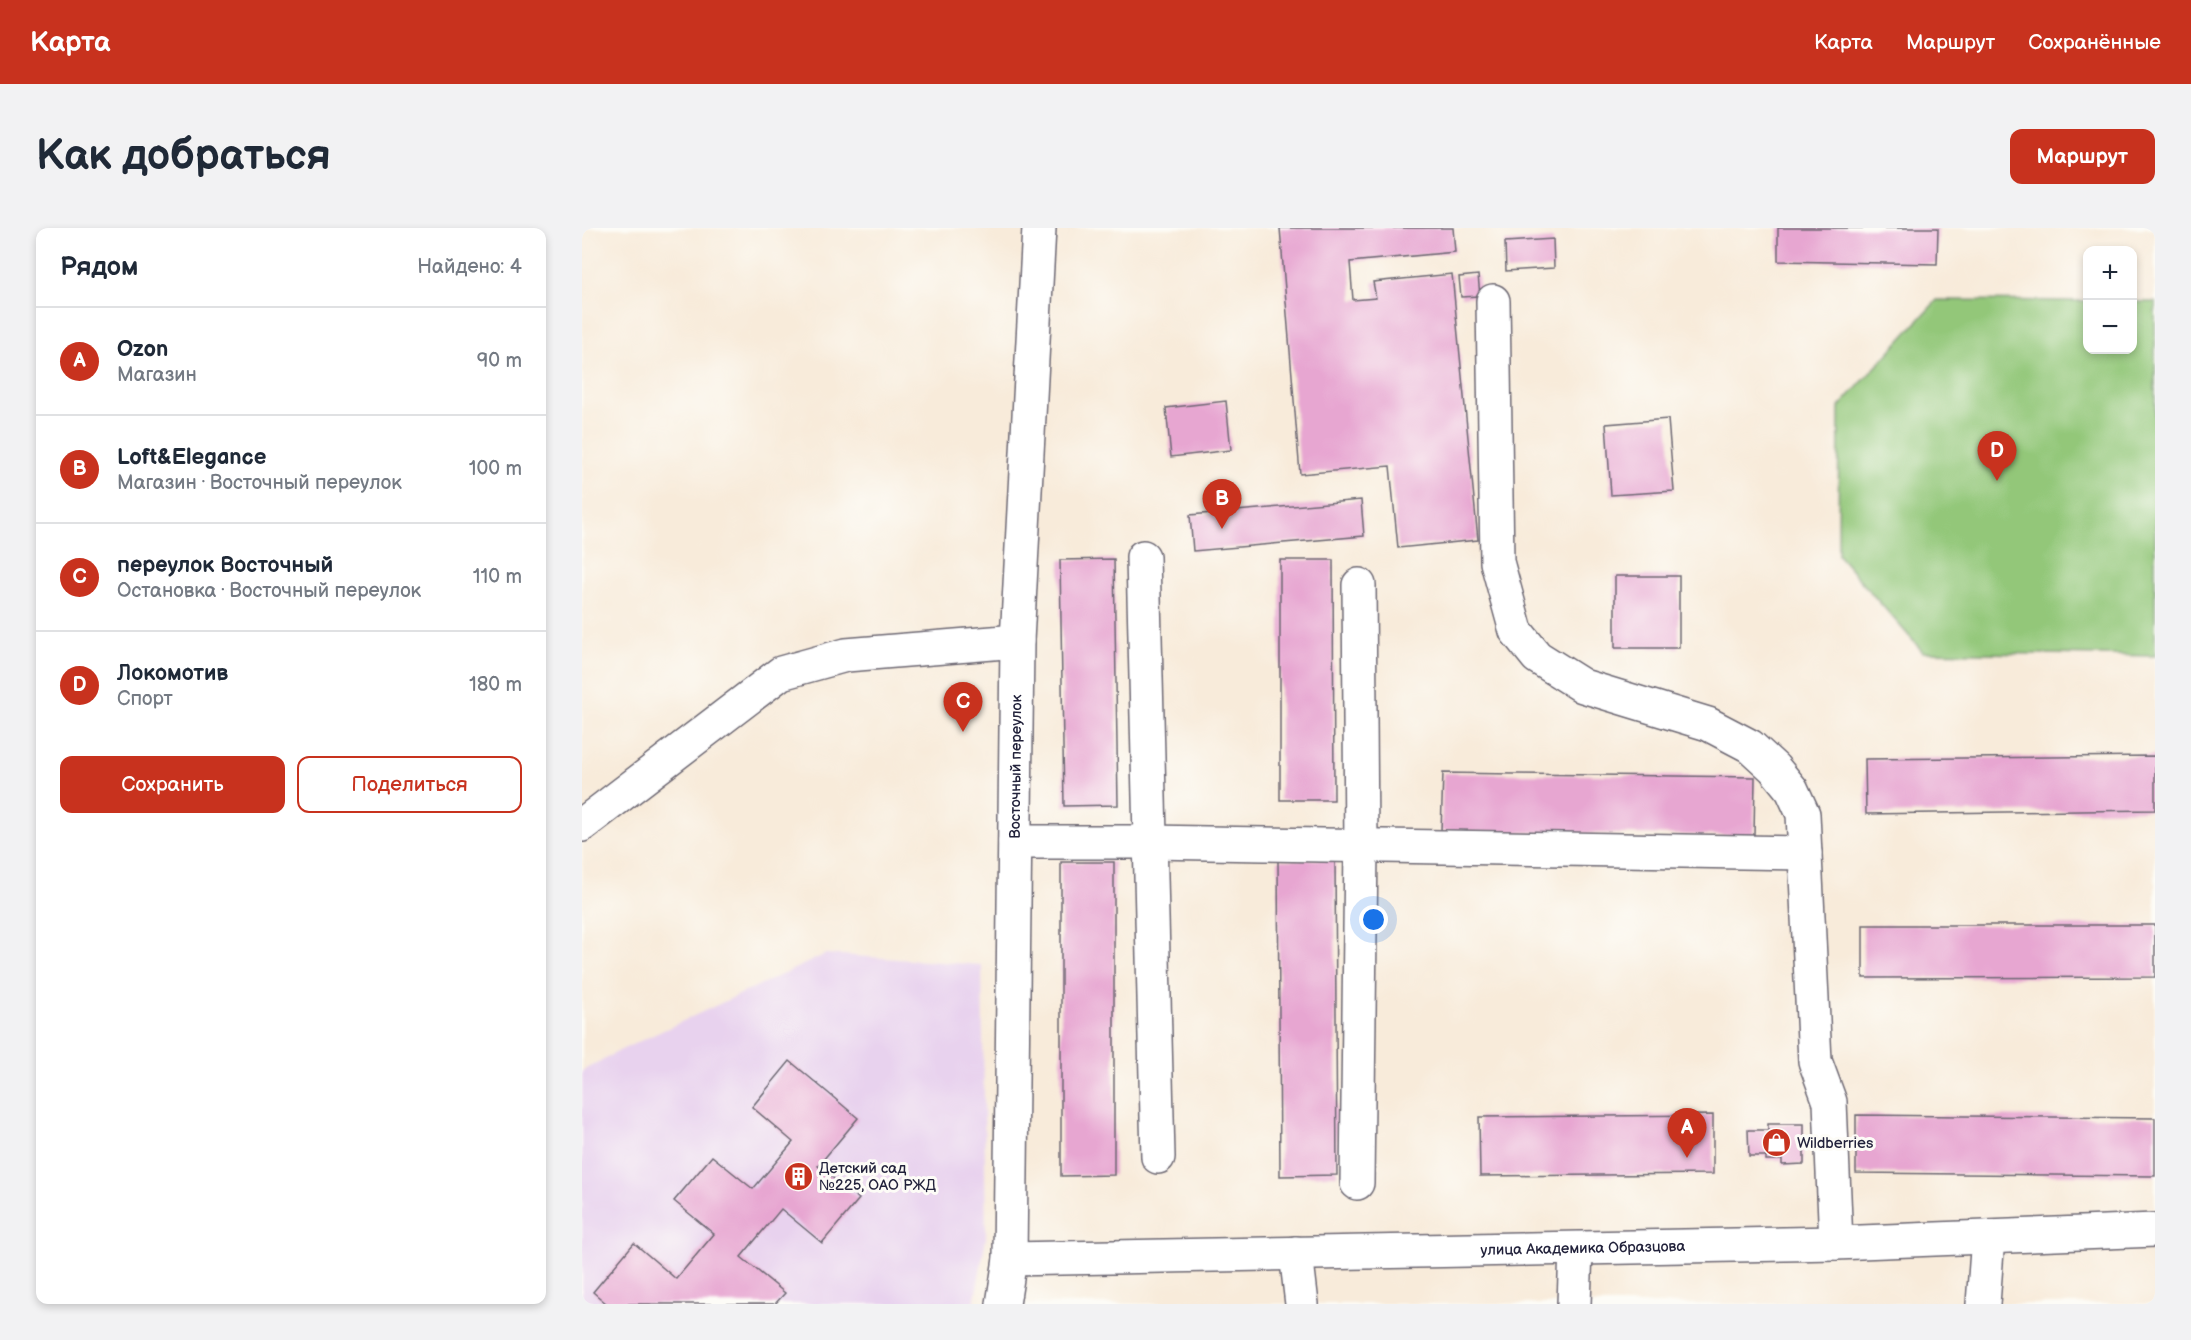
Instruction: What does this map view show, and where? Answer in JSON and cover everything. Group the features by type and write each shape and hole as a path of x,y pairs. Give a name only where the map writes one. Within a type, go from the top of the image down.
{"street":[{"name":"Восточный переулок","path":"1003,1304 1010,1259 1017,641 1039,228"},
{"path":"1493,301 1497,562 1515,631 1537,657 1584,686 1708,724 1750,746 1774,768 1792,790 1803,814 1815,1061 1830,1102 1836,1244"},
{"path":"1143,557 1158,1157"},
{"path":"1357,1183 1361,846 1359,585"},
{"path":"582,825 781,673 846,655 1017,641"},
{"path":"1015,842 1150,842 1805,853"},
{"name":"улица Академика Образцова","path":"1010,1259 1836,1244 2155,1230"},
{"path":"1983,1304 1988,1237"},
{"path":"1574,1304 1576,1248"},
{"path":"1296,1253 1302,1304"}],"shaded area":[{"path":"826,954 982,965 986,1238 974,1304 582,1304 582,1071 619,1051"}],"green space":[{"path":"1937,300 2083,301 2083,354 2137,354 2137,302 2155,302 2155,656 1923,652 1838,555 1839,407"}],"building":[{"path":"1280,228 1453,228 1455,252 1350,262 1353,300 1376,298 1373,282 1452,274 1478,540 1398,548 1390,466 1300,474"},
{"path":"1778,228 1938,228 1937,264 1778,261"},
{"path":"1553,239 1554,268 1506,271 1505,242"},
{"path":"1478,275 1480,296 1461,297 1459,277"},
{"path":"1226,401 1231,450 1171,457 1166,408"},
{"path":"1668,419 1674,491 1611,495 1606,424"},
{"path":"1361,500 1364,536 1193,551 1190,515"},
{"path":"1114,559 1118,805 1064,806 1060,560"},
{"path":"1280,560 1333,560 1334,800 1280,800"},
{"path":"1615,576 1679,576 1679,648 1615,648"},
{"path":"2155,756 2155,810 1866,814 1865,759"},
{"path":"1443,773 1755,777 1754,836 1441,831"},
{"path":"1335,859 1337,1175 1280,1176 1278,860"},
{"path":"1061,862 1114,862 1114,1175 1061,1176"},
{"path":"1863,925 2155,925 2155,977 1863,978"},
{"name":"Детский сад №225, ОАО РЖД","path":"790,1061 858,1118 818,1166 859,1199 822,1243 781,1209 741,1257 785,1293 775,1304 607,1304 593,1292 634,1243 676,1279 714,1234 674,1201 712,1156 753,1189 793,1142 752,1107"},
{"path":"1713,1115 1713,1174 1480,1176 1479,1117"},
{"path":"1856,1115 2155,1118 2155,1176 1856,1173"},
{"name":"Wildberries","path":"1768,1124 1804,1124 1804,1164 1782,1165 1782,1160 1766,1160 1766,1156 1749,1156 1748,1130 1768,1130"}],"place":[{"name":"Локомотив","path":"1997,481"},
{"name":"Loft&Elegance","path":"1222,529"},
{"name":"переулок Восточный","path":"963,732"},
{"name":"Wildberries","path":"1776,1143"},
{"name":"Ozon","path":"1687,1158"},
{"name":"Детский сад №225, ОАО РЖД","path":"798,1177"}]}
